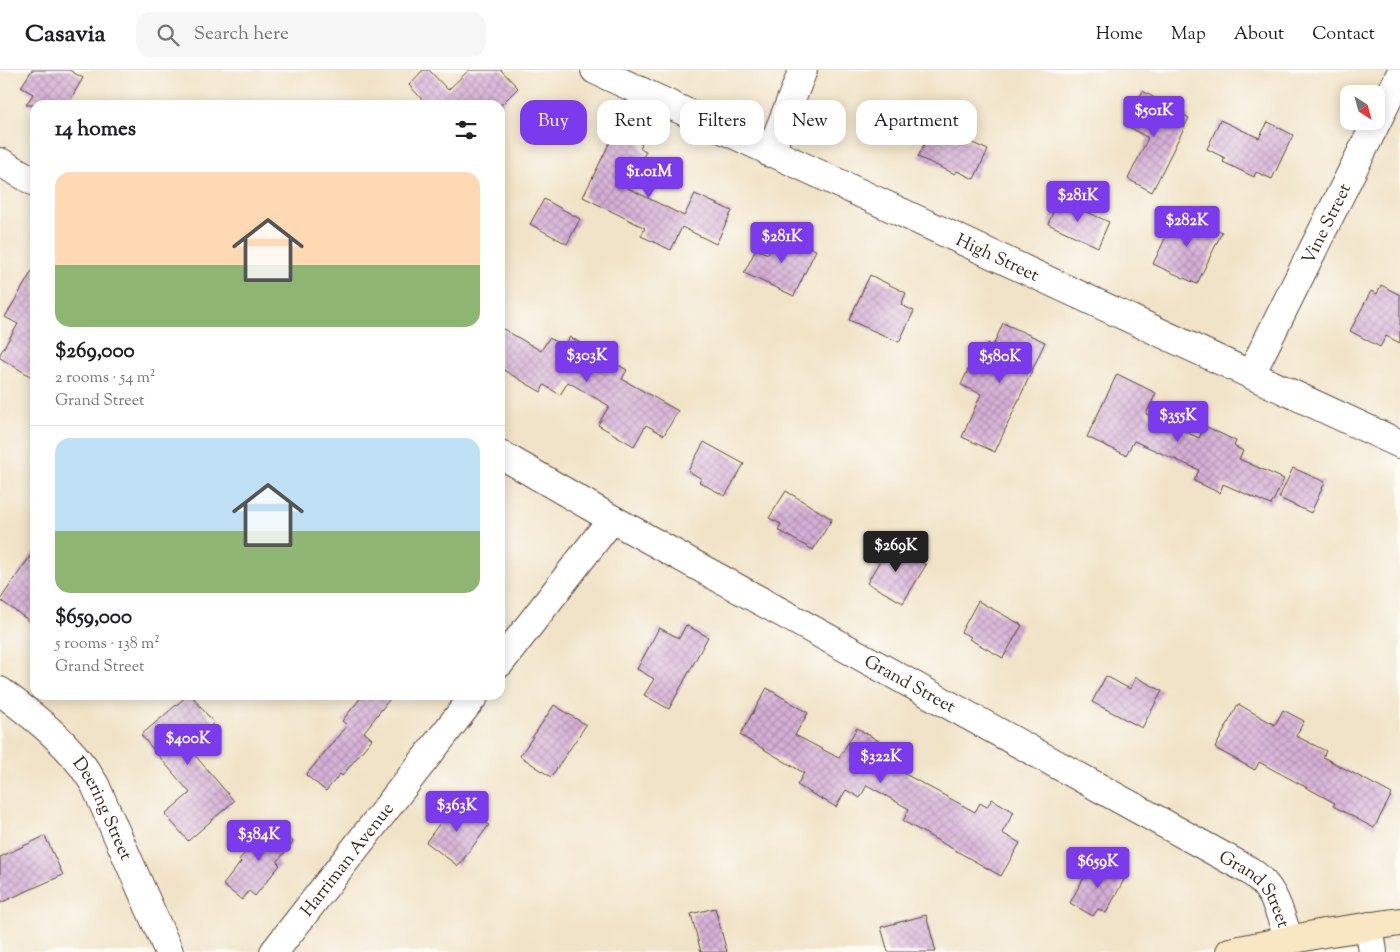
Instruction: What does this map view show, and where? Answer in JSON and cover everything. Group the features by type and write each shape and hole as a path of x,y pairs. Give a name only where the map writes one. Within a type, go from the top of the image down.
{"main road":[{"path":"1230,952 1289,940 1371,939 1400,922"}],"street":[{"name":"High Street","path":"594,70 1400,444"},
{"path":"770,152 803,70"},
{"name":"Vine Street","path":"1251,374 1400,75"},
{"path":"0,162 30,179"},
{"name":"Grand Street","path":"505,457 612,519 1250,871 1262,880 1271,891 1289,940"},
{"path":"505,657 612,519"},
{"name":"Deering Street","path":"0,691 25,709 63,743 87,772 95,785 169,952"},
{"name":"Harriman Avenue","path":"274,952 471,700"}],"building":[{"path":"32,70 69,70 83,78 70,100 30,100 30,105 26,105 33,94 21,87"},
{"path":"423,70 429,70 448,90 469,70 501,70 518,88 505,101 422,100 409,85"},
{"path":"1143,91 1189,118 1152,192 1128,179 1148,138 1124,124"},
{"path":"1220,120 1259,138 1268,122 1293,135 1272,179 1256,172 1254,177 1223,162 1225,158 1207,149"},
{"path":"609,145 642,145 640,148 646,151 628,188 684,216 695,194 732,211 716,244 682,227 671,250 641,236 645,228 583,197"},
{"path":"924,145 977,145 988,150 974,179 957,171 955,174 918,157"},
{"path":"544,199 580,219 567,244 530,224"},
{"path":"1059,199 1109,222 1098,247 1048,224"},
{"path":"1178,211 1222,232 1197,284 1153,264"},
{"path":"778,232 816,250 794,296 744,273 756,249 768,254"},
{"path":"30,274 30,376 0,358 0,354 18,324 5,317"},
{"path":"870,275 906,293 901,305 914,311 899,342 849,320"},
{"path":"1381,285 1400,295 1400,343 1386,336 1380,347 1350,331 1371,291 1377,294"},
{"path":"1003,323 1045,342 995,452 962,437 981,394 961,385 971,363 977,366 988,343 993,346"},
{"path":"505,330 541,351 549,338 564,346 570,337 627,370 622,379 678,411 664,435 646,425 634,446 598,425 609,406 568,382 560,395 544,385 541,392 505,371"},
{"path":"1117,374 1156,393 1146,414 1199,438 1205,426 1236,441 1234,446 1243,451 1239,459 1284,479 1271,505 1223,484 1220,493 1194,481 1199,470 1134,441 1126,455 1087,437"},
{"path":"704,442 744,464 725,496 699,482 702,479 688,471"},
{"path":"1293,468 1325,482 1311,513 1279,498"},
{"path":"786,491 832,519 813,550 778,530 781,524 769,518"},
{"path":"890,543 926,565 903,603 867,583"},
{"path":"30,556 30,621 0,600"},
{"path":"978,601 1022,625 1003,658 969,639 971,637 961,632"},
{"path":"686,625 708,637 669,709 644,695 654,679 637,669 659,628 679,638"},
{"path":"1106,676 1130,689 1136,677 1162,691 1142,728 1092,702"},
{"path":"767,688 808,713 795,735 839,758 857,728 889,747 881,761 975,812 980,803 987,807 992,799 1014,812 1002,833 1020,843 1001,876 903,821 909,809 867,785 860,798 846,790 836,807 797,785 804,773 740,735"},
{"path":"182,700 195,700 214,723 187,746 234,801 188,841 165,814 190,793 141,735"},
{"path":"359,700 389,700 364,732 372,739 342,776 340,774 326,791 306,775 347,725 342,721"},
{"path":"1238,704 1275,725 1283,710 1304,721 1296,736 1326,751 1323,757 1392,794 1374,828 1333,806 1335,803 1259,762 1255,770 1215,748"},
{"path":"554,705 586,725 551,777 520,756"},
{"path":"456,801 489,825 458,866 426,842"},
{"path":"269,822 293,842 277,862 280,865 255,896 249,891 242,900 223,885 241,862 239,860"},
{"path":"45,836 63,875 0,903 0,857"},
{"path":"1094,859 1126,876 1106,913 1098,909 1093,916 1070,903"},
{"path":"715,908 727,952 701,952 691,914"},
{"path":"926,915 936,952 888,952 881,927"}]}
